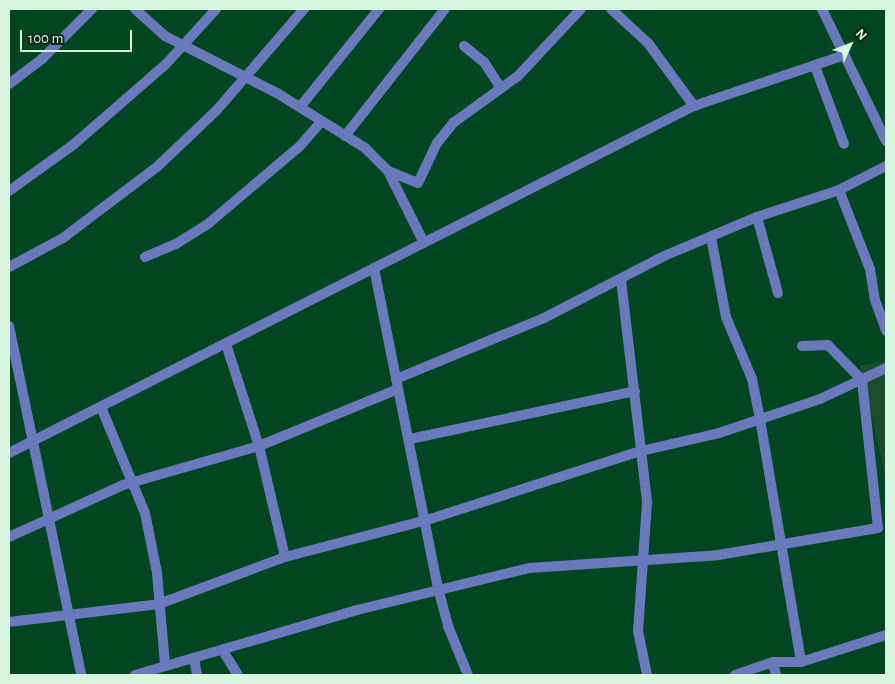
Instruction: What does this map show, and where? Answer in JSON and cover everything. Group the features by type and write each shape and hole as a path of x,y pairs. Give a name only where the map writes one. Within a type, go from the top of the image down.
{"street":[{"path":"9,84 42,59 92,9"},
{"path":"135,9 183,47 247,77 300,107 365,148 388,171 424,243"},
{"path":"9,191 73,145 183,47 216,9"},
{"path":"9,267 53,244 132,188 186,141 247,77 304,9"},
{"path":"300,107 379,9"},
{"path":"345,136 445,9"},
{"path":"388,171 418,184 445,131 500,87 526,69 581,9"},
{"path":"611,9 648,43 694,106"},
{"path":"822,9 886,141"},
{"path":"464,46 484,62 500,87"},
{"path":"9,453 31,444 694,106 845,55"},
{"path":"815,66 844,144"},
{"path":"144,257 176,244 209,223 300,146 321,122"},
{"path":"9,538 133,482 259,446 500,337 621,280 664,256 757,218 839,190 886,166"},
{"path":"839,190 870,269 875,300 886,331"},
{"path":"757,218 778,293"},
{"path":"711,237 726,317 752,379 800,662"},
{"path":"374,268 427,520 438,588 448,626 468,675"},
{"path":"621,280 647,503 645,561 638,631 647,675"},
{"path":"9,333 31,444 71,616 81,675"},
{"path":"226,344 259,446 285,558"},
{"path":"135,675 438,588 529,568 645,561 781,544 878,528 862,380 828,345 802,346"},
{"path":"9,622 159,604 285,558 427,520 641,451 760,419 820,399 886,368"},
{"path":"410,439 635,391"},
{"path":"101,407 148,522 165,665"},
{"path":"735,675 773,662 800,662 886,635"},
{"path":"223,650 238,675"},
{"path":"194,658 197,675"},
{"path":"773,662 776,675"}],"shaded area":[{"path":"886,360 886,479 860,366"}]}
